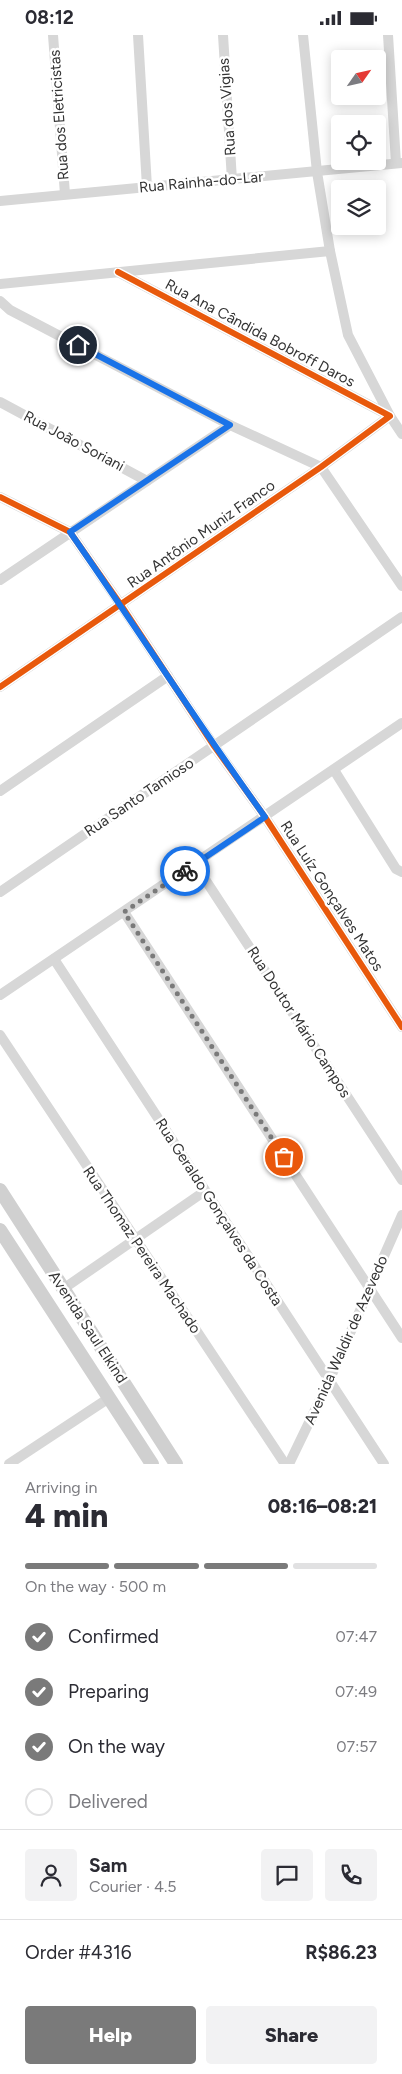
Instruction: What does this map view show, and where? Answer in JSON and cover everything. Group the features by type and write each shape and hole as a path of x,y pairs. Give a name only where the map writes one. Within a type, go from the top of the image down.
{"main road":[{"name":"Avenida Saul Elkind","path":"0,1190 176,1464"},
{"name":"Avenida Saul Elkind","path":"0,1230 152,1464"},
{"path":"90,1369 108,1358"}],"street":[{"name":"Rua dos Eletricistas","path":"53,35 64,194"},
{"path":"138,35 147,187"},
{"name":"Rua dos Vigias","path":"223,35 232,180"},
{"path":"303,35 317,172 330,251 348,335 390,416 402,434"},
{"path":"388,35 399,163"},
{"name":"Rua Rainha-do-Lar","path":"0,201 399,163"},
{"path":"0,285 330,251"},
{"name":"Rua Ana Cândida Bobroff Daros","path":"118,272 390,416"},
{"path":"0,301 10,310 230,425 321,467 402,586"},
{"name":"Rua João Soriani","path":"0,402 147,481"},
{"name":"Rua Antônio Muniz Franco","path":"0,687 321,467 390,416"},
{"path":"0,579 230,425"},
{"path":"0,497 70,532"},
{"name":"Rua Luíz Gonçalves Matos","path":"70,532 121,605 214,746 265,817 402,1027"},
{"name":"Rua Santo Tamioso","path":"0,892 402,617"},
{"path":"0,791 168,676"},
{"path":"0,995 401,725"},
{"path":"334,770 399,870 402,878"},
{"name":"Rua Doutor Mário Campos","path":"195,864 402,1180"},
{"path":"124,912 402,1338"},
{"name":"Rua Geraldo Gonçalves da Costa","path":"54,959 384,1464"},
{"name":"Rua Thomaz Pereira Machado","path":"0,1035 285,1464"},
{"path":"63,1289 205,1191"},
{"name":"Avenida Waldir de Azevedo","path":"290,1464 329,1381 402,1215"},
{"path":"9,1464 109,1398"}],"cycle path":[{"path":"0,687 321,467 390,416 118,272"},
{"path":"0,497 70,532 121,605 214,746 265,817 402,1027"}],"way so far":[{"path":"185,871 124,912 284,1157"}],"route":[{"path":"78,345 230,425 70,532 121,605 214,746 265,817 185,871"}]}
